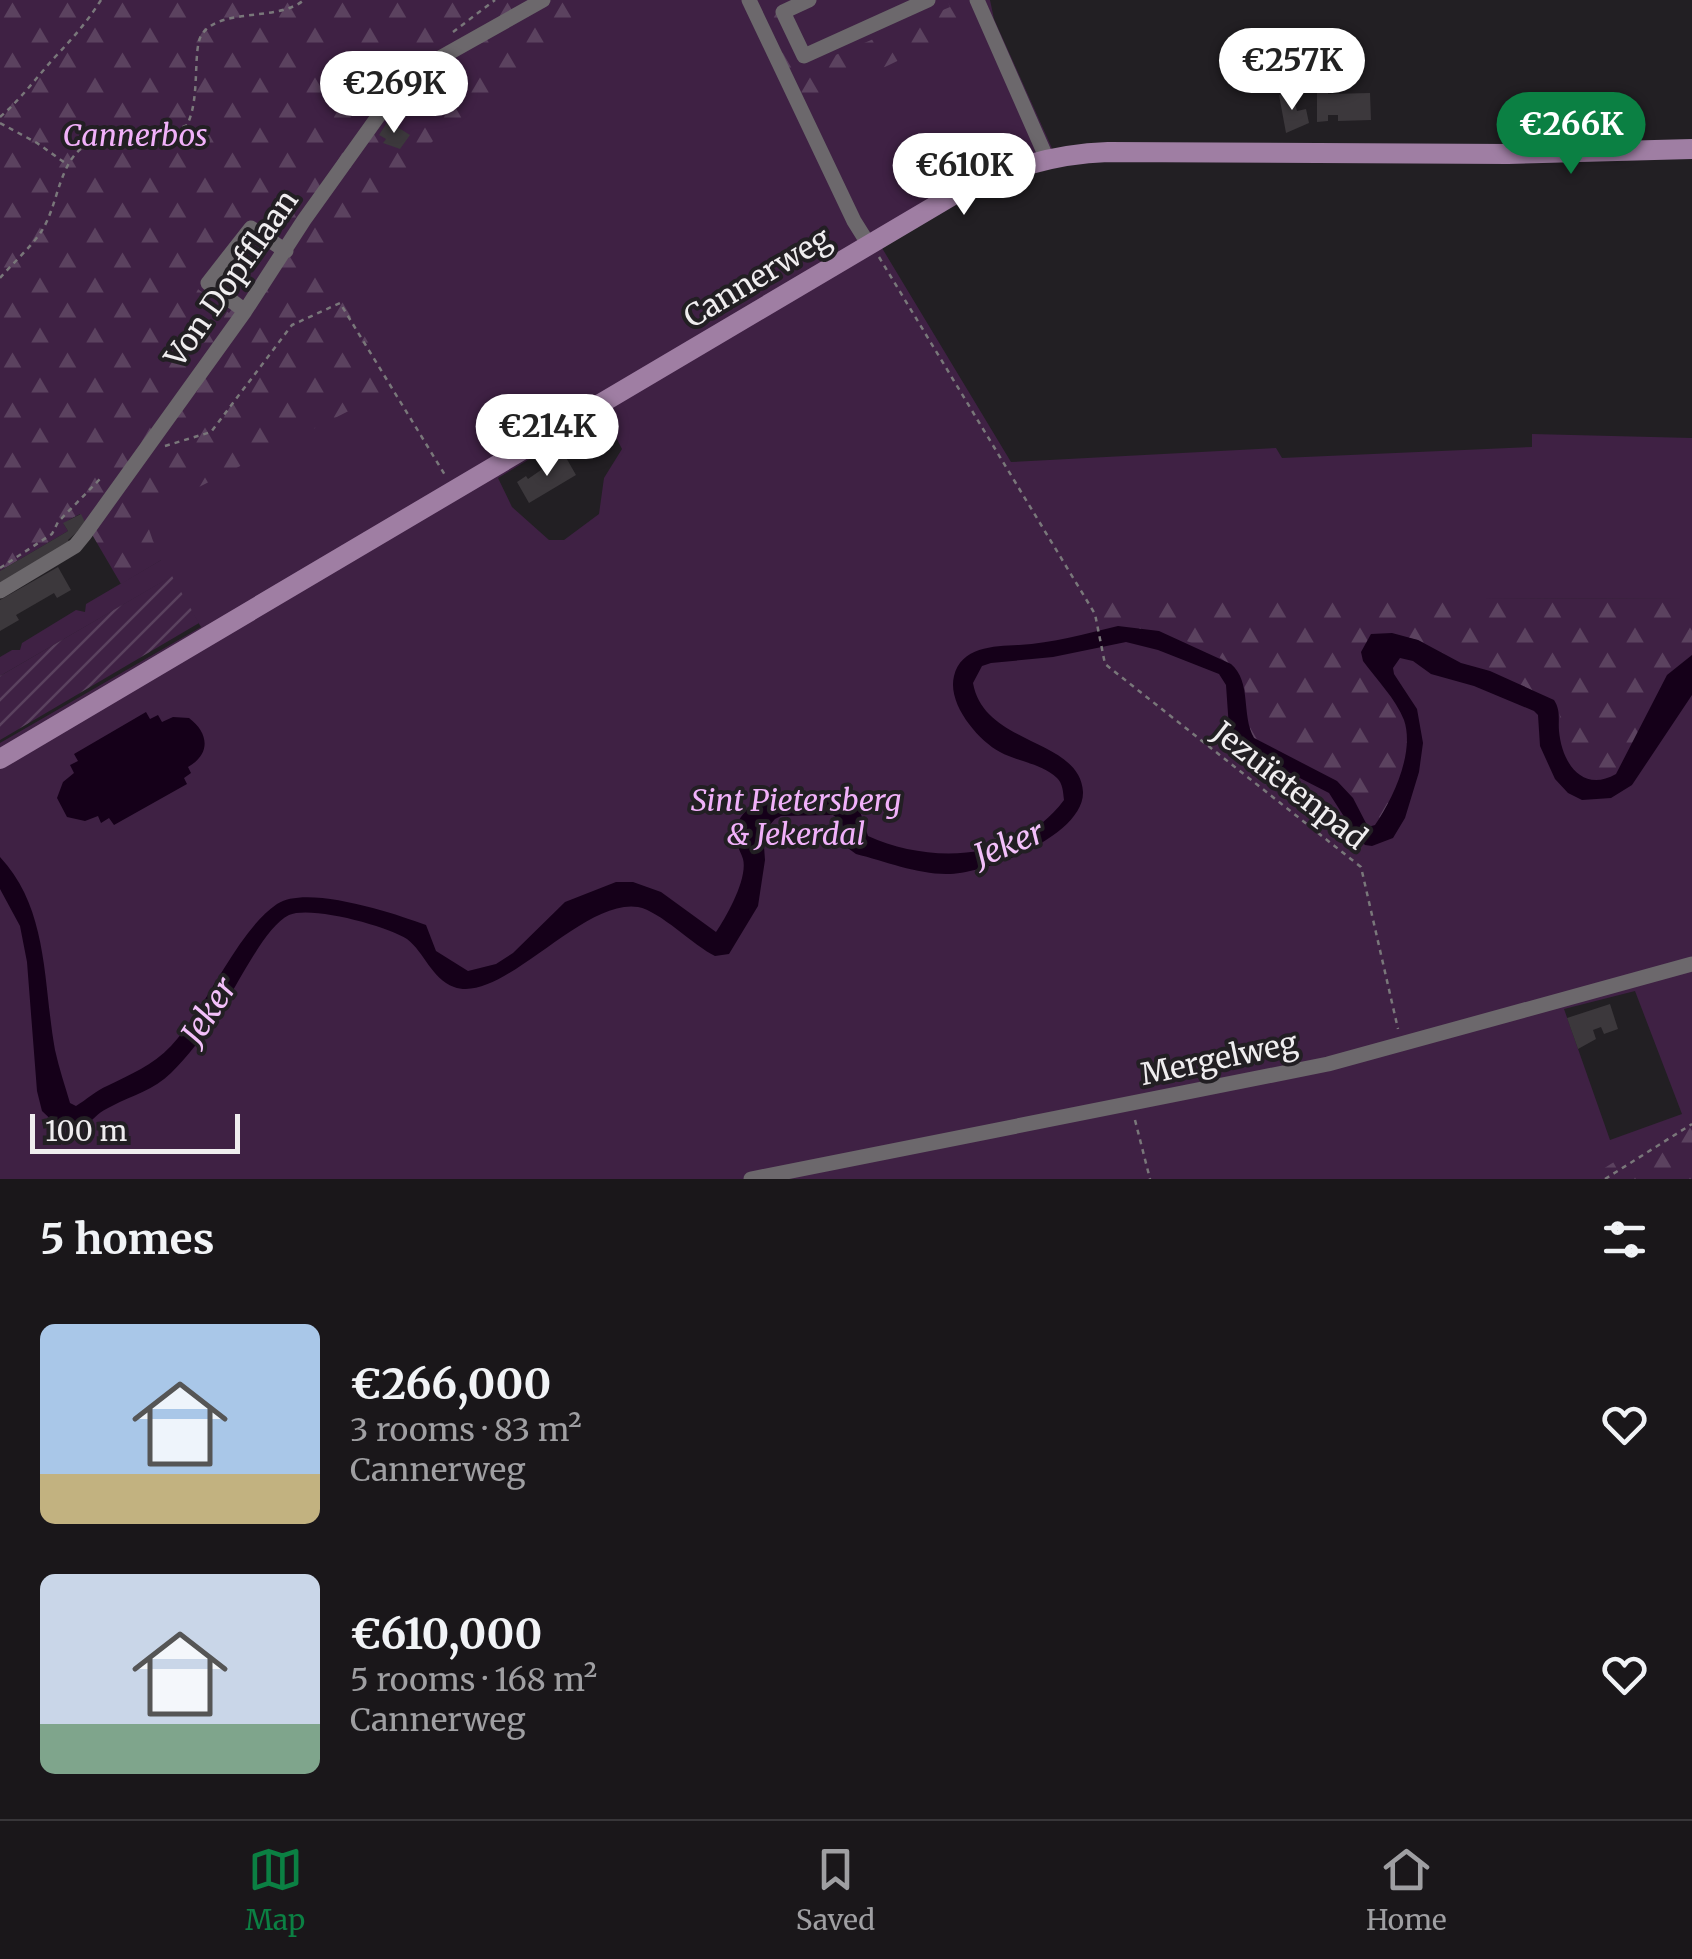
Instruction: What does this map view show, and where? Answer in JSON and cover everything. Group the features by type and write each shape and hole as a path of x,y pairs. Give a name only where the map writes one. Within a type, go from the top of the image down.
{"main road":[{"name":"Cannerweg","path":"0,759 978,182 1047,158 1108,152 1508,154 1692,149"}],"street":[{"name":"Von Dopfflaan","path":"0,592 75,546 245,311 397,90 412,75 456,48 544,0"},
{"path":"749,0 869,245"},
{"path":"809,0 783,12 804,56 928,0"},
{"path":"976,0 1047,158"},
{"path":"245,311 208,283 250,228 286,251"},
{"name":"Mergelweg","path":"751,1179 1402,1046 1692,964"}],"path":[{"path":"0,117 82,32 101,0"},
{"path":"0,278 43,230 75,154 92,142 175,131 187,125 197,95 198,44 202,34 228,19 284,12 304,0"},
{"path":"456,48 450,35 495,0"},
{"path":"0,123 69,166"},
{"name":"Jezuïetenpad","path":"869,245 1094,614 1105,664 1362,867 1402,1046"},
{"path":"150,442 162,446 211,432 292,324 340,304 456,491"},
{"path":"0,568 52,534 58,522 100,479 115,490"},
{"path":"1131,1104 1150,1179"},
{"path":"1605,1179 1692,1124"}],"green space":[{"name":"Sint Pietersberg & Jekerdal","path":"0,0 990,0 994,19 1059,164 982,189 882,248 1011,462 1276,448 1282,458 1532,447 1532,434 1692,438 1692,598 1479,599 1692,604 1692,1179 0,1179 0,743 201,627 171,577 0,676 0,657 20,650 22,643 76,610 85,612 86,604 161,560 80,507 68,521 0,564","holes":["604,414 622,449 604,478 599,514 564,540 549,540 512,507 498,478","1635,991 1682,1114 1610,1140 1564,1009"]},
{"name":"Cannerbos","path":"0,0 603,0 462,123 435,139 370,205 341,238 329,259 332,279 394,388 144,515 163,559 121,584 80,514 63,523 68,531 0,571","holes":["245,216 281,242 229,313 194,286"]},
{"path":"746,0 769,0 802,69 950,7 947,0 981,0 978,22 798,109"},
{"path":"172,576 199,623 0,740 0,676"},
{"path":"1692,598 1692,655 1667,675 1629,752 1616,771 1602,782 1588,782 1567,759 1554,700 1490,671 1461,663 1418,640 1378,632 1361,657 1402,715 1407,742 1396,787 1375,826 1368,827 1353,798 1337,781 1254,738 1244,685 1232,667 1218,656 1180,639 1140,629 1108,629 1094,600"},
{"path":"1692,1113 1692,1179 1587,1179"}],"water":[{"name":"Jeker","path":"1118,626 1159,631 1231,664 1242,680 1254,738 1337,781 1353,798 1368,827 1375,825 1389,802 1407,746 1400,712 1363,661 1361,652 1371,634 1392,633 1418,640 1461,663 1490,671 1554,700 1561,743 1570,764 1576,772 1594,780 1616,774 1667,675 1692,655 1692,695 1632,785 1611,798 1582,800 1568,793 1555,779 1540,746 1538,715 1534,711 1474,686 1431,674 1413,661 1400,658 1393,668 1394,674 1417,709 1423,743 1419,772 1405,818 1393,838 1372,846 1357,837 1329,793 1239,747 1229,728 1226,685 1219,674 1126,642 1053,657 991,663 982,666 973,683 981,704 994,719 1066,761 1078,774 1083,792 1079,808 1067,824 1029,850 963,873 912,870 856,854 845,846 842,822 833,815 781,816 763,833 765,860 758,906 729,954 715,956 647,910 616,909 592,918 495,981 473,988 446,983 407,939 397,934 331,915 289,915 270,932 208,1029 164,1079 80,1126 59,1127 42,1111 27,962 20,926 0,889 0,857 28,900 36,924 55,1050 70,1103 76,1106 164,1053 262,916 290,899 350,902 426,925 436,951 468,971 496,964 513,953 565,902 616,882 633,882 661,892 716,932 731,907 744,867 733,830 752,804 766,798 838,790 857,802 868,836 919,851 973,852 1023,835 1064,800 1062,785 1051,773 1000,752 974,730 955,698 954,676 958,666 980,650 1057,640"},
{"path":"146,712 150,719 158,715 162,722 173,717 189,718 201,730 204,750 188,767 191,773 184,778 187,784 114,825 109,818 101,823 98,816 85,821 67,817 57,798 63,782 74,773 70,765 78,761 74,754"}],"building":[{"path":"1317,89 1328,89 1328,94 1370,93 1371,120 1338,121 1338,115 1328,115 1328,121 1317,122"},
{"path":"1292,92 1297,111 1306,109 1309,123 1286,133 1279,95"},
{"path":"388,121 410,135 400,149 383,143 386,139 379,135"},
{"path":"564,454 576,475 529,503 517,482 526,476 528,479"},
{"path":"81,514 86,524 68,540 70,543 0,584 0,571 68,531 63,523"},
{"path":"58,567 71,590 57,598 54,593 16,615 19,620 0,631 0,600"},
{"path":"1610,1004 1618,1029 1604,1034 1601,1027 1593,1030 1596,1039 1578,1049 1567,1018"}]}
